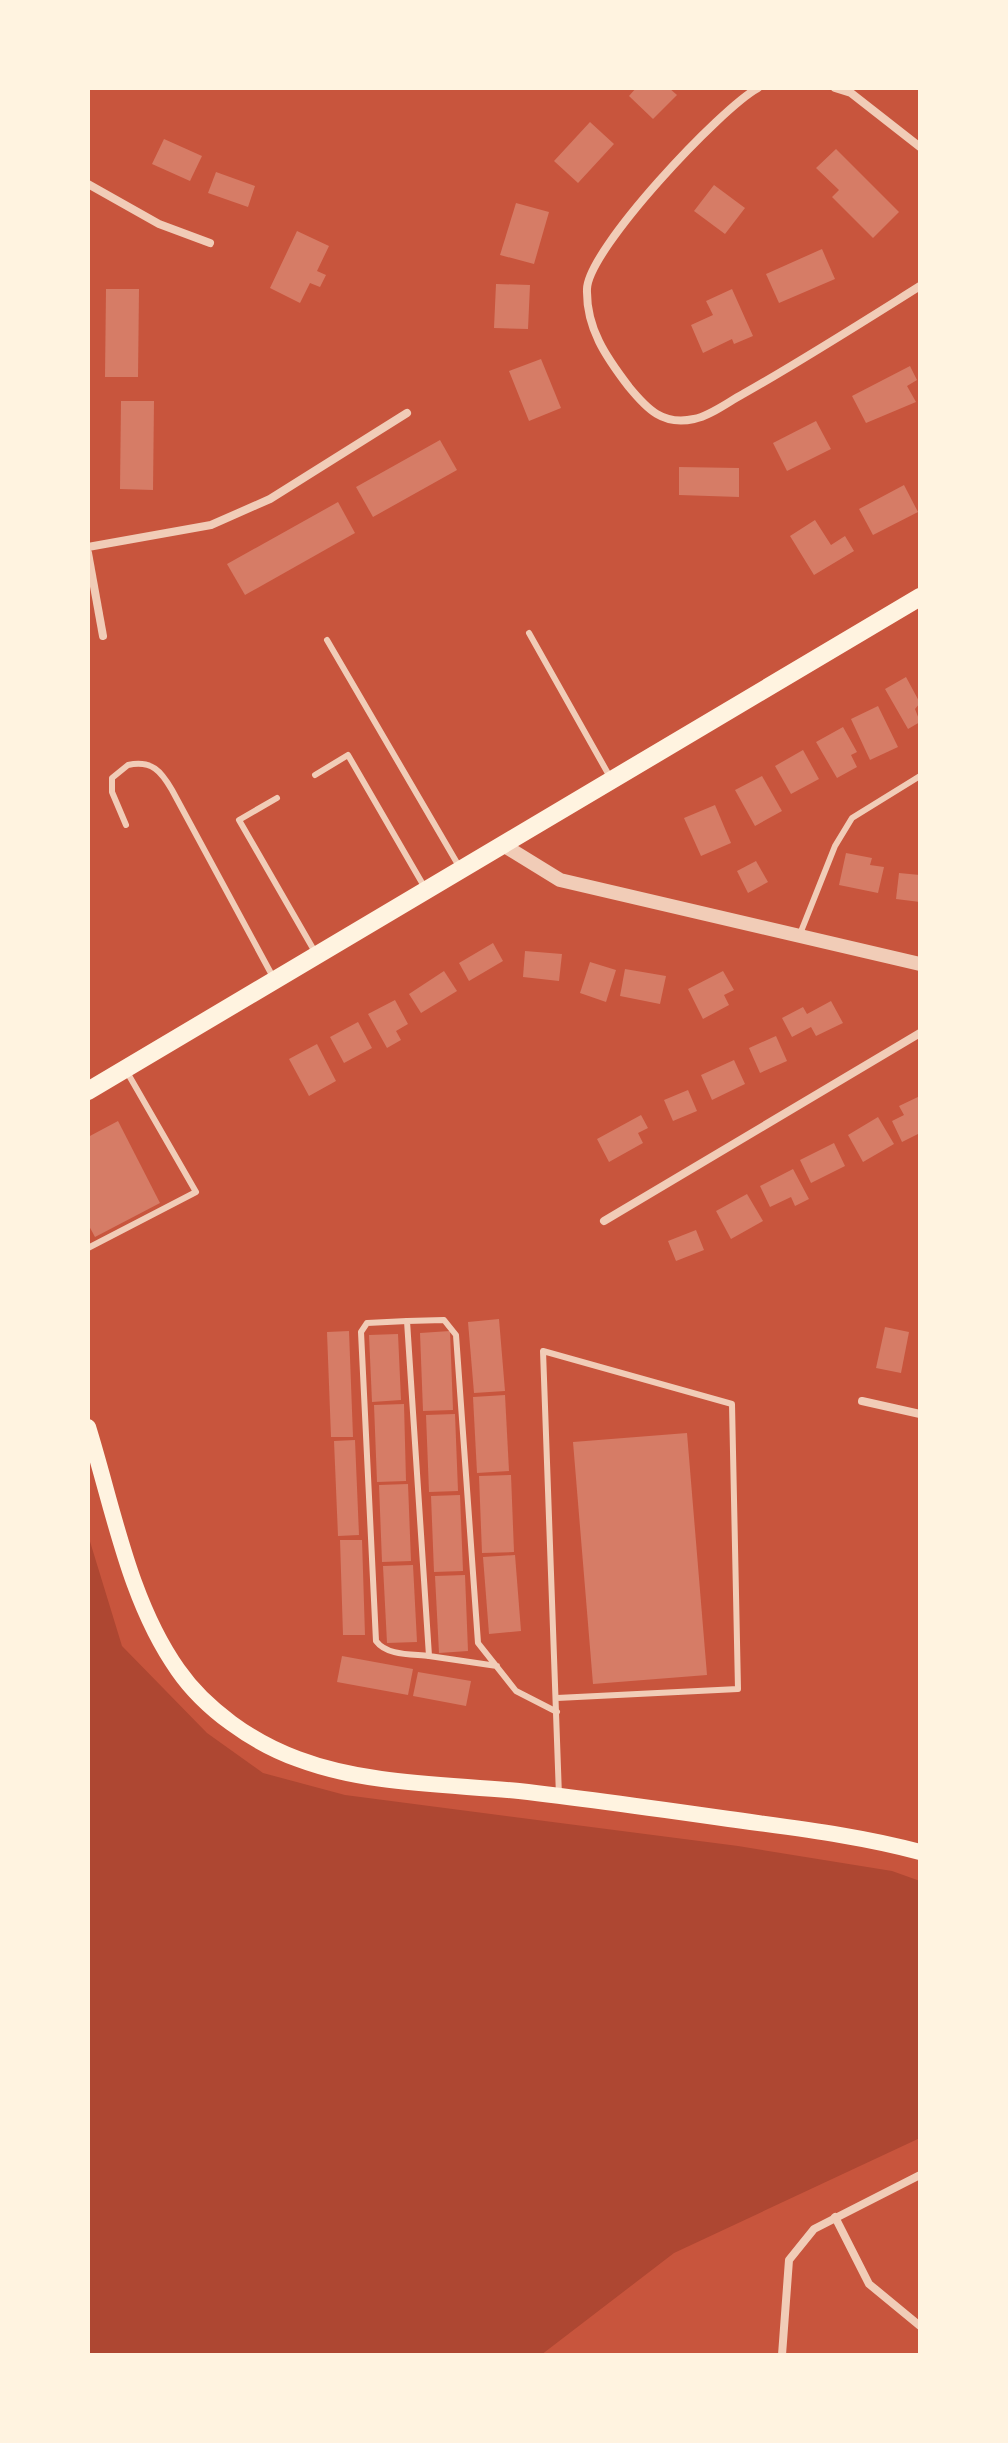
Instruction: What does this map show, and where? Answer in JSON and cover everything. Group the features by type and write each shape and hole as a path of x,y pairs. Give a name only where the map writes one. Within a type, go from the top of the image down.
{"main road":[{"path":"88,1091 920,597"},
{"path":"88,1427 152,1628 191,1687 236,1726 277,1750 320,1767 367,1776 559,1796 847,1836 920,1852"}],"street":[{"path":"758,88 740,98 705,131 600,252 586,286 591,327 606,356 650,413 675,421 697,419 789,368 920,286"},
{"path":"835,88 851,93 920,147"},
{"path":"88,184 159,224 210,243"},
{"path":"103,636 88,550 211,525 270,499 407,413"},
{"path":"503,845 560,880 920,964"},
{"path":"604,1221 920,1033"},
{"path":"862,1401 920,1414"},
{"path":"782,2355 789,2260 814,2229 920,2175"},
{"path":"835,2217 869,2284 920,2326"}],"lane":[{"path":"529,633 612,780"},
{"path":"327,640 461,870"},
{"path":"315,775 348,755 426,891"},
{"path":"126,825 112,792 112,778 119,769 142,763 160,771 275,980"},
{"path":"799,936 835,846 852,818 920,776"},
{"path":"277,798 239,820 317,955"},
{"path":"88,1248 196,1192 125,1069"},
{"path":"497,1666 380,1647 375,1626 361,1332 367,1323 444,1320 456,1335 478,1643 497,1666 516,1691 557,1712"},
{"path":"407,1321 429,1656"},
{"path":"557,1698 738,1689 732,1404 543,1351 559,1796"}],"shaded area":[{"path":"88,1535 122,1646 207,1733 263,1773 345,1795 738,1846 892,1871 920,1881 920,2138 674,2253 541,2355 88,2355"}],"building":[{"path":"636,88 669,88 677,95 653,119 629,96"},
{"path":"590,122 614,144 578,183 554,161"},
{"path":"164,139 202,156 190,181 152,164"},
{"path":"836,149 899,212 873,238 832,197 839,190 816,168"},
{"path":"216,172 255,186 248,207 208,193"},
{"path":"714,185 745,208 725,234 694,211"},
{"path":"516,203 549,212 534,264 500,255"},
{"path":"297,231 329,246 317,271 326,275 320,287 310,283 300,303 270,288"},
{"path":"822,249 835,279 779,303 766,274"},
{"path":"496,284 530,285 528,329 494,328"},
{"path":"106,289 139,289 138,377 105,377"},
{"path":"732,289 753,336 734,344 732,339 703,353 691,325 713,315 706,301"},
{"path":"541,359 561,408 529,421 509,371"},
{"path":"910,366 917,380 907,386 916,402 866,423 852,396"},
{"path":"121,401 154,401 153,490 120,489"},
{"path":"816,421 831,449 787,471 773,443"},
{"path":"440,440 457,470 373,517 356,487"},
{"path":"679,467 739,468 739,497 679,495"},
{"path":"904,485 918,512 873,535 859,509"},
{"path":"338,502 355,533 245,595 227,564"},
{"path":"815,520 831,545 845,536 854,551 814,575 790,536"},
{"path":"906,677 920,703 915,709 920,722 908,729 885,689"},
{"path":"878,706 898,747 870,760 851,719"},
{"path":"843,727 857,752 851,755 857,767 837,778 816,742"},
{"path":"803,750 819,779 791,794 775,766"},
{"path":"762,776 782,811 755,826 735,790"},
{"path":"715,805 731,843 701,856 684,818"},
{"path":"846,853 872,858 870,865 884,867 878,893 839,885"},
{"path":"756,861 768,882 748,893 737,871"},
{"path":"899,873 920,875 920,902 896,899"},
{"path":"493,943 503,961 469,981 459,963"},
{"path":"525,951 562,954 559,981 523,977"},
{"path":"590,962 616,970 606,1002 580,993"},
{"path":"625,969 666,976 660,1004 620,996"},
{"path":"444,971 457,991 421,1013 409,994"},
{"path":"723,971 734,990 724,995 729,1005 703,1019 688,989"},
{"path":"395,1000 408,1024 396,1031 401,1040 387,1048 368,1014"},
{"path":"831,1001 843,1023 816,1036 811,1027 792,1037 782,1018 803,1007 807,1014"},
{"path":"358,1022 372,1048 344,1063 330,1037"},
{"path":"776,1036 787,1061 760,1073 749,1048"},
{"path":"317,1044 336,1081 309,1096 289,1059"},
{"path":"734,1060 745,1084 712,1100 701,1075"},
{"path":"688,1090 697,1111 673,1121 664,1100"},
{"path":"920,1096 920,1133 902,1142 892,1121 904,1115 899,1106"},
{"path":"641,1115 648,1128 638,1133 643,1143 609,1162 597,1139"},
{"path":"878,1117 894,1144 863,1162 848,1135"},
{"path":"118,1121 160,1203 95,1237 88,1224 88,1137"},
{"path":"834,1143 845,1166 811,1183 800,1160"},
{"path":"793,1169 809,1199 795,1206 791,1197 770,1207 760,1186"},
{"path":"747,1194 763,1221 731,1239 716,1211"},
{"path":"696,1230 704,1250 676,1261 668,1241"},
{"path":"499,1319 505,1391 474,1393 468,1322"},
{"path":"885,1327 909,1332 901,1373 876,1368"},
{"path":"349,1331 353,1437 331,1437 327,1332"},
{"path":"450,1331 453,1410 423,1411 420,1333"},
{"path":"398,1334 401,1400 372,1402 369,1335"},
{"path":"505,1395 509,1471 477,1473 473,1397"},
{"path":"404,1404 406,1481 377,1482 374,1405"},
{"path":"455,1414 458,1491 429,1492 426,1415"},
{"path":"687,1433 707,1675 593,1684 573,1442"},
{"path":"355,1440 359,1535 338,1536 334,1441"},
{"path":"511,1475 514,1552 482,1553 479,1476"},
{"path":"408,1484 411,1561 382,1562 379,1485"},
{"path":"460,1495 463,1571 434,1572 431,1496"},
{"path":"340,1540 362,1540 365,1635 343,1635"},
{"path":"515,1555 521,1631 489,1634 483,1557"},
{"path":"413,1565 417,1642 387,1643 383,1566"},
{"path":"465,1575 468,1651 439,1653 435,1576"},
{"path":"342,1656 413,1669 408,1695 337,1682"},
{"path":"418,1672 471,1681 466,1706 413,1696"}]}
